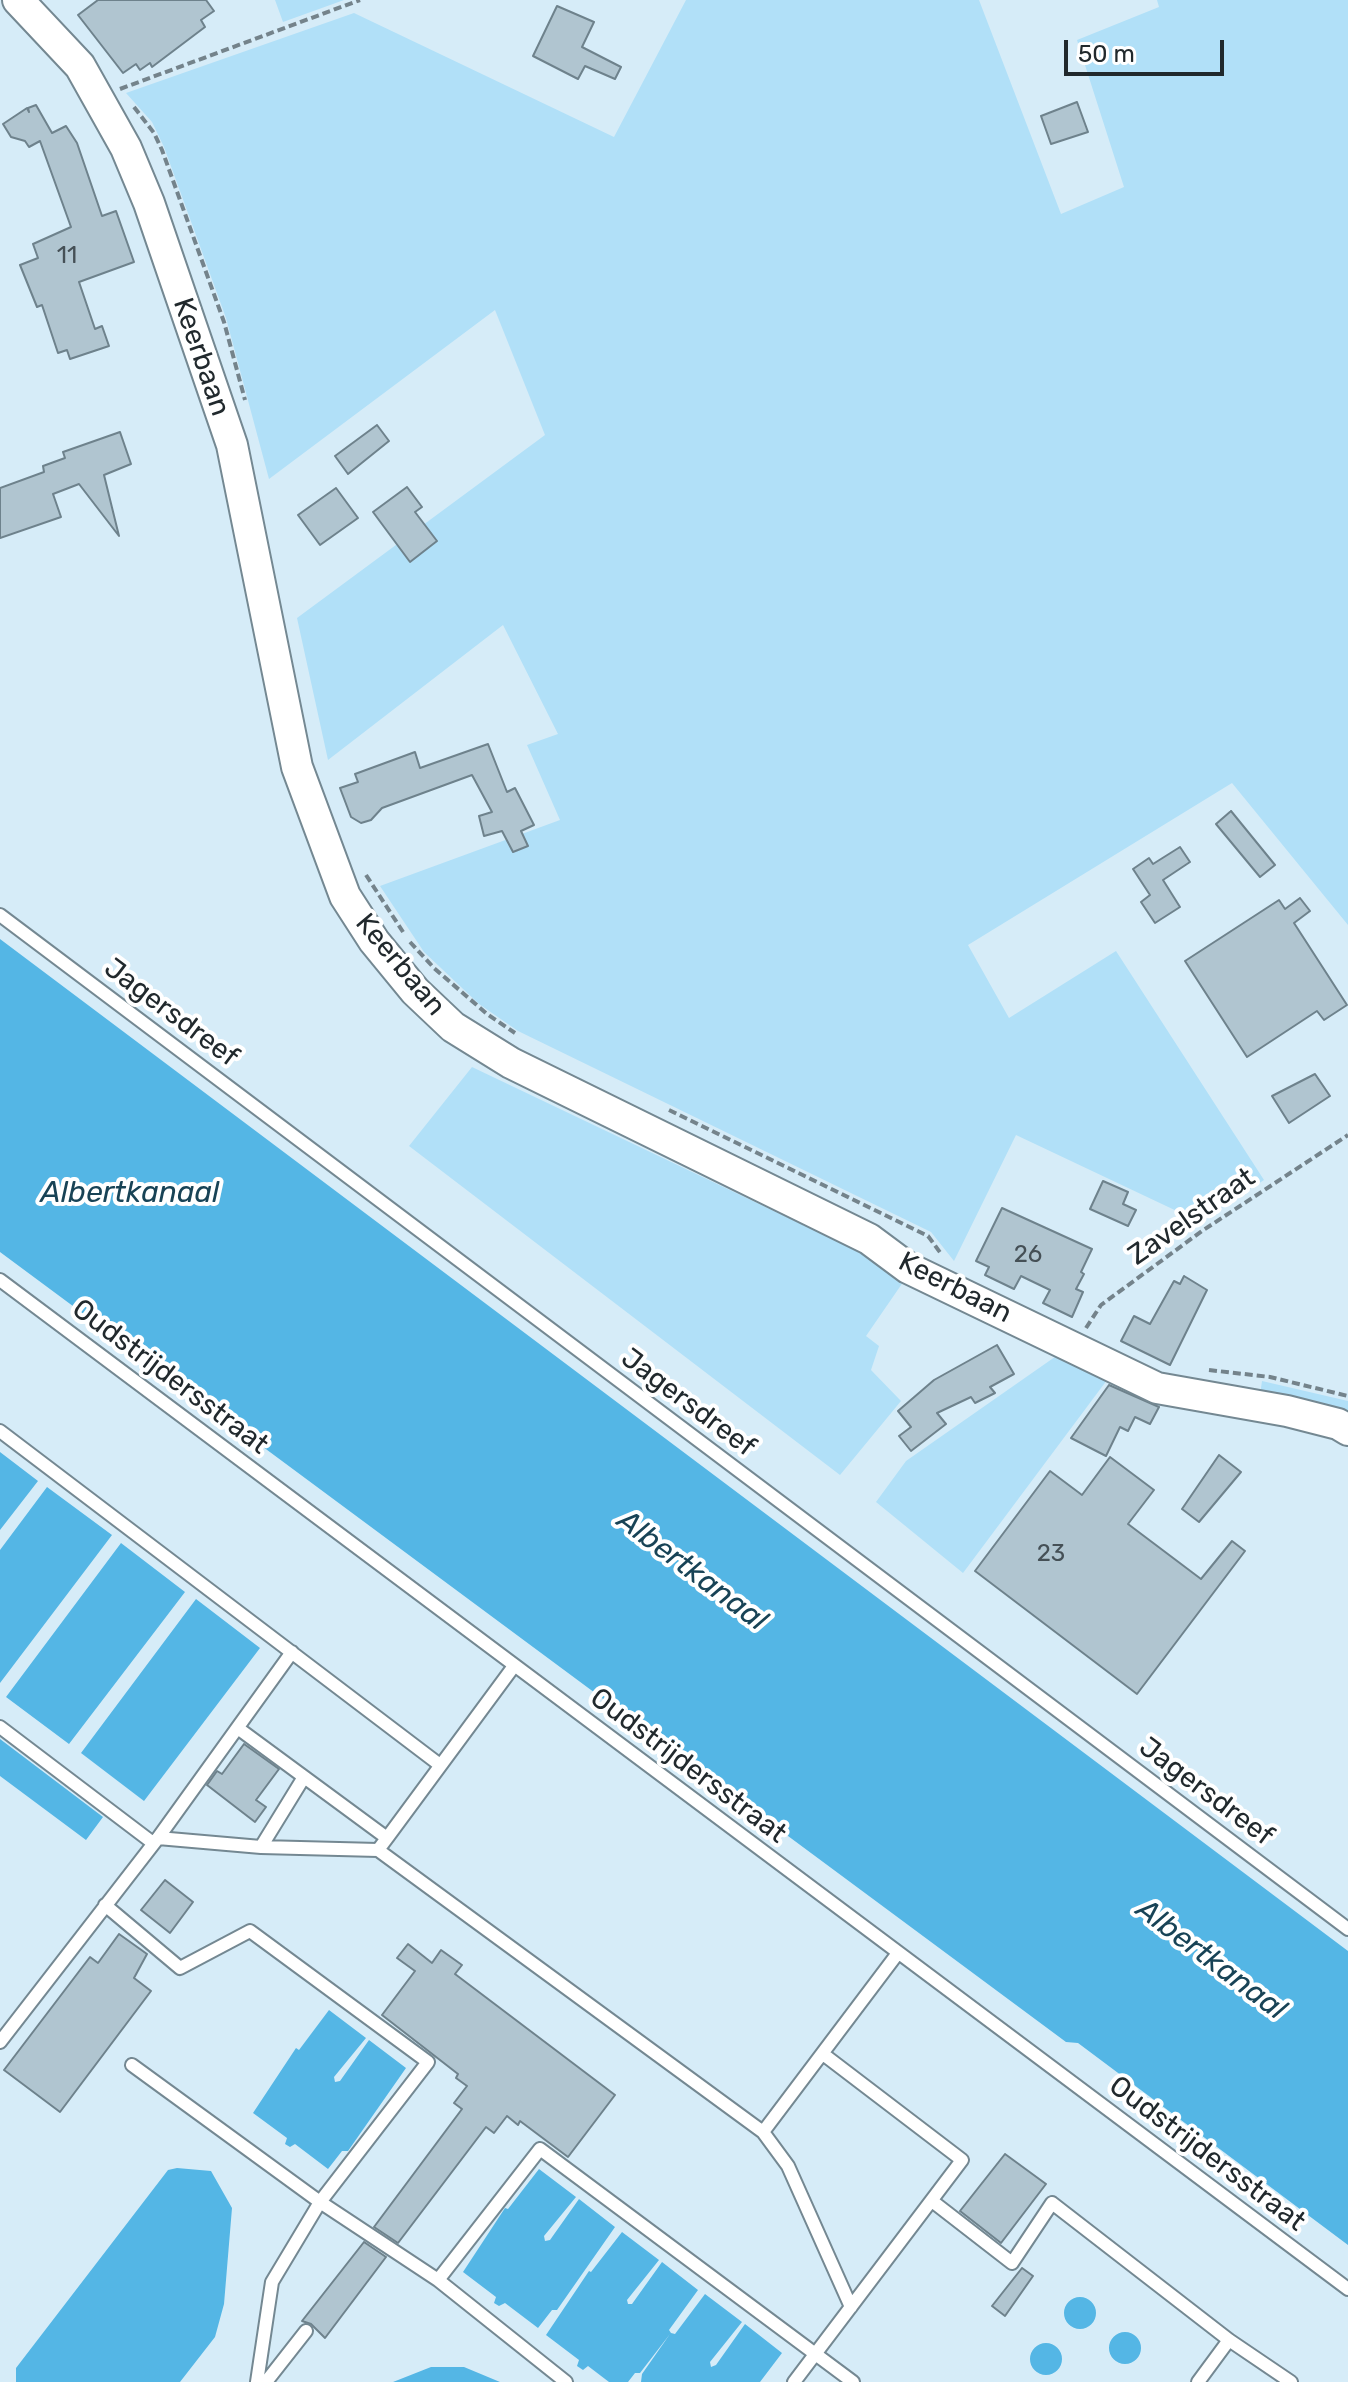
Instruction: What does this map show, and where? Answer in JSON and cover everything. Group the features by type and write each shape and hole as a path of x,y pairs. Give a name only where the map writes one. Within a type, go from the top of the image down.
{"street":[{"name":"Keerbaan","path":"18,0 80,66 109,89 126,148 149,203 232,445 297,767 345,896 374,941 415,991 453,1027 511,1063 869,1239 908,1268 1083,1335 1157,1388 1287,1411 1338,1424 1348,1430"}],"lane":[{"name":"Jagersdreef","path":"0,915 1348,1929"},
{"name":"Oudstrijdersstraat","path":"0,1280 1348,2289"},
{"path":"0,1431 440,1765"},
{"path":"0,2042 239,1729 292,1652"},
{"path":"378,1850 514,1666"},
{"path":"0,1727 155,1840 378,1850 763,2132 788,2166 851,2307"},
{"path":"239,1729 387,1838"},
{"path":"261,1847 304,1777"},
{"path":"105,1905 180,1968 250,1931 428,2062 320,2202 272,2282 257,2382"},
{"path":"763,2132 898,1953"},
{"path":"794,2382 813,2352 851,2307 962,2160 823,2054"},
{"path":"132,2065 320,2202 438,2280 566,2382"},
{"path":"438,2280 540,2149 853,2382"},
{"path":"932,2201 1012,2263 1052,2203 1229,2340 1291,2382"},
{"path":"266,2382 306,2331"},
{"path":"1198,2382 1229,2340"}],"path":[{"path":"109,89 360,0"},
{"path":"109,89 145,119 162,150 224,322 246,401"},
{"path":"361,868 406,937 434,968 487,1014 525,1039"},
{"path":"663,1107 928,1236 947,1261"},
{"name":"Zavelstraat","path":"1083,1335 1101,1305 1202,1231 1348,1135"},
{"path":"1201,1371 1270,1377 1348,1396"}],"shaded area":[{"path":"275,0 344,0 283,22"},
{"path":"686,0 979,0 1061,214 1124,187 1077,40 1159,7 1157,0 1348,0 1348,925 1232,783 968,945 1009,1018 1116,951 1264,1180 1200,1222 1016,1135 954,1261 931,1232 518,1031 479,1004 424,952 380,886 560,820 527,745 558,734 503,625 328,760 297,618 545,435 495,310 269,479 226,318 164,147 152,122 126,93 354,13 614,137"},
{"path":"472,1067 908,1275 866,1336 879,1346 871,1370 901,1401 840,1475 409,1146"},
{"path":"1062,1352 1110,1376 963,1573 876,1502 906,1461"},
{"path":"1262,1381 1348,1401 1348,1416 1260,1395"}],"water":[{"name":"Albertkanaal","path":"0,939 1348,1951 1348,2245 1078,2043 1066,2042 0,1252"},
{"path":"0,1452 38,1481 0,1530"},
{"path":"47,1487 112,1535 0,1683 0,1550"},
{"path":"121,1543 185,1592 69,1744 6,1697"},
{"path":"196,1599 260,1648 144,1801 81,1753"},
{"path":"0,1739 103,1817 86,1840 0,1776"},
{"path":"329,2010 366,2038 334,2077 335,2082 340,2081 369,2040 406,2068 348,2151 342,2151 328,2169 295,2144 290,2147 285,2144 287,2138 253,2113 296,2048 299,2050"},
{"path":"539,2169 576,2197 544,2236 545,2241 550,2240 579,2199 615,2227 557,2310 552,2310 538,2328 505,2303 499,2306 494,2303 496,2297 463,2272 505,2208 508,2209"},
{"path":"168,2170 211,2171 232,2208 224,2304 215,2337 180,2382 16,2382 16,2368"},
{"path":"622,2232 659,2260 627,2300 628,2304 632,2304 662,2262 698,2290 669,2330 671,2333 675,2334 705,2294 742,2322 710,2362 711,2367 716,2365 745,2324 782,2353 760,2382 641,2382 642,2374 670,2334 640,2373 635,2373 628,2382 609,2382 588,2366 583,2370 577,2366 579,2360 546,2335 589,2271"},
{"path":"1080,2297 1091,2302 1096,2313 1091,2324 1080,2329 1069,2324 1064,2313 1069,2302"},
{"path":"1125,2332 1136,2337 1141,2348 1136,2359 1125,2364 1114,2359 1109,2348 1114,2337"},
{"path":"1046,2343 1057,2348 1062,2359 1057,2370 1046,2375 1035,2370 1030,2359 1035,2348"},
{"path":"431,2367 464,2367 500,2382 393,2382"}],"building":[{"path":"98,0 206,0 214,11 201,20 205,27 152,67 150,63 140,70 136,64 123,73 78,15"},
{"path":"557,6 594,22 582,47 621,67 615,79 585,66 578,79 533,56"},
{"path":"1077,102 1088,132 1051,144 1041,116"},
{"path":"36,105 52,133 66,126 77,143 102,216 116,211 134,262 79,282 95,329 102,326 109,346 70,359 67,350 58,353 42,305 37,307 20,265 38,258 33,244 71,227 40,141 29,147 25,141 11,137 3,124 27,108 29,112 28,108"},
{"path":"377,425 389,441 348,474 335,456"},
{"path":"120,432 131,464 104,475 119,536 79,484 53,494 61,517 0,538 0,488 44,472 43,466 65,458 63,452"},
{"path":"407,487 422,507 415,512 437,541 410,562 373,512"},
{"path":"336,488 358,518 320,545 298,515"},
{"path":"488,744 507,792 515,788 534,825 521,831 528,846 513,852 502,831 484,836 479,816 492,812 472,775 382,808 371,820 361,823 351,817 340,788 358,782 355,774 415,752 420,768"},
{"path":"1231,811 1275,865 1260,877 1216,824"},
{"path":"1180,847 1190,862 1163,880 1180,907 1155,923 1141,902 1150,895 1133,869 1149,858 1153,864"},
{"path":"1300,898 1310,911 1294,923 1347,1005 1324,1020 1317,1011 1247,1057 1185,961 1279,900 1285,909"},
{"path":"1315,1074 1330,1096 1289,1123 1272,1096"},
{"path":"1103,1181 1128,1192 1123,1204 1136,1210 1128,1226 1090,1209"},
{"path":"1002,1208 1092,1249 1076,1289 1083,1292 1072,1317 1043,1303 1050,1290 1021,1276 1014,1289 985,1275 989,1267 976,1261"},
{"path":"1184,1276 1207,1290 1170,1365 1121,1341 1134,1316 1150,1324 1174,1281 1180,1284"},
{"path":"997,1345 1014,1374 990,1387 995,1393 975,1403 971,1397 937,1413 946,1424 911,1451 899,1436 911,1427 898,1411 934,1380"},
{"path":"1109,1385 1159,1407 1150,1424 1135,1417 1128,1431 1120,1427 1106,1456 1071,1438"},
{"path":"1219,1455 1241,1472 1199,1522 1182,1509"},
{"path":"1110,1457 1154,1490 1128,1524 1201,1579 1232,1541 1245,1551 1137,1694 975,1571 1050,1471 1082,1495"},
{"path":"244,1744 279,1769 256,1800 266,1807 255,1822 207,1785 217,1771 222,1774"},
{"path":"165,1880 193,1902 170,1933 141,1910"},
{"path":"119,1934 147,1954 134,1978 151,1991 60,2112 4,2070 90,1957 98,1963"},
{"path":"408,1944 432,1963 441,1950 462,1965 455,1974 615,2095 568,2157 520,2121 518,2125 507,2116 494,2133 486,2127 398,2243 374,2227 462,2109 454,2103 467,2086 456,2078 458,2074 382,2015 415,1971 397,1958"},
{"path":"1005,2154 1046,2184 1001,2243 960,2211"},
{"path":"364,2242 386,2257 325,2338 311,2324 302,2321"},
{"path":"1022,2268 1033,2276 1005,2316 992,2306"}]}
